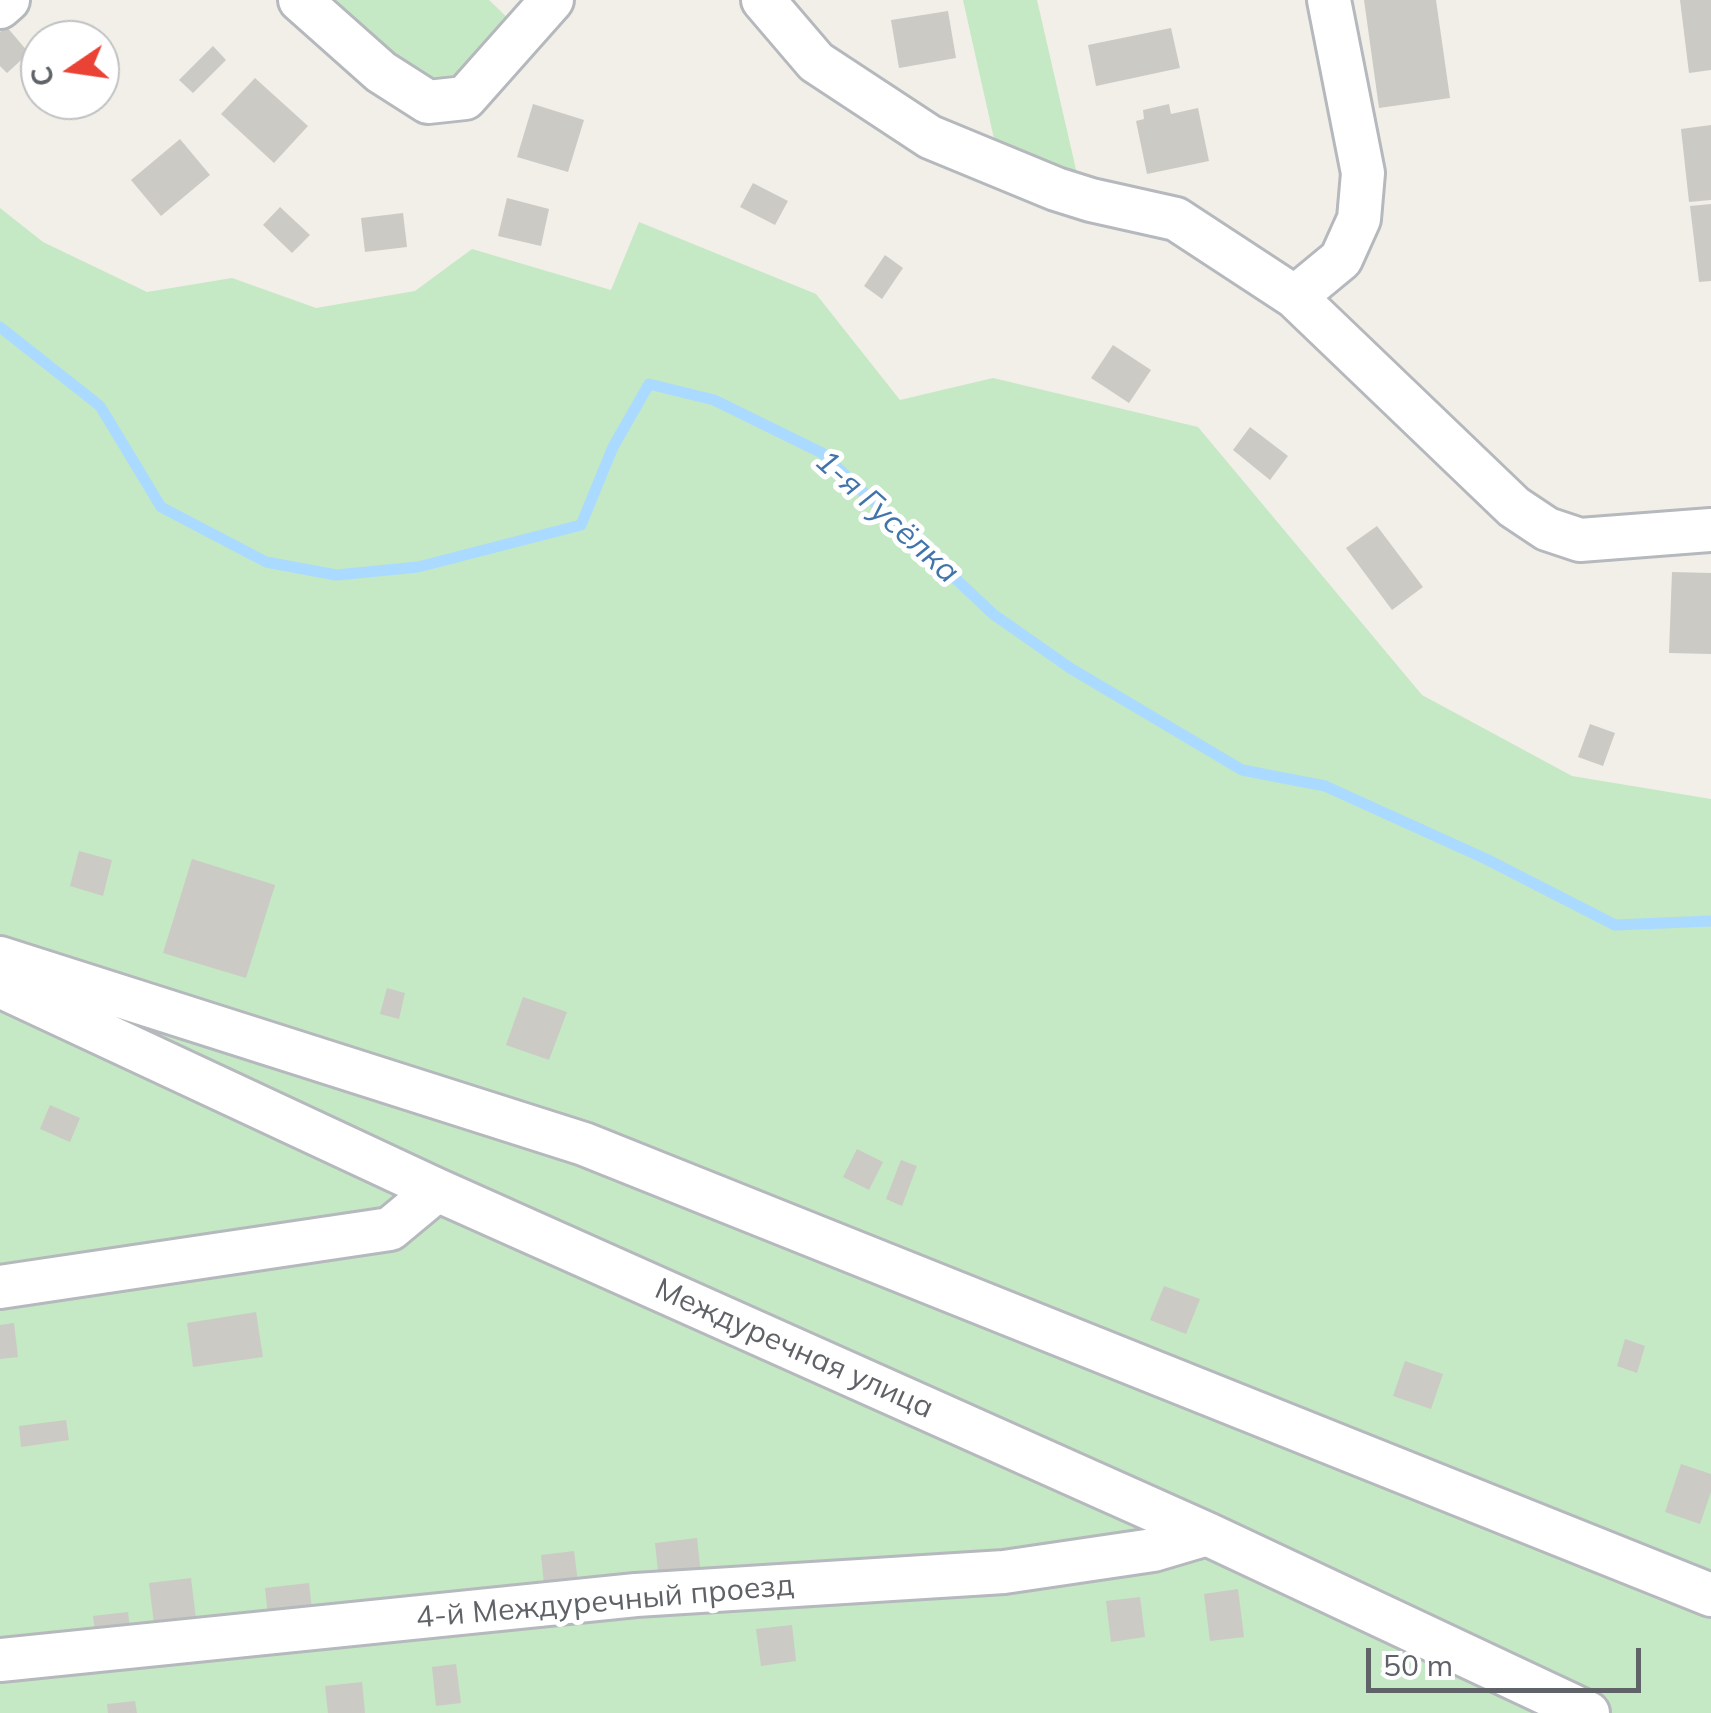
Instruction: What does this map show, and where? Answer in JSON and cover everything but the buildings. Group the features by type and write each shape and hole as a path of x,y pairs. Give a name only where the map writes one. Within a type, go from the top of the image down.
{"street":[{"path":"0,6 8,0"},
{"path":"300,0 381,72 428,102 465,98 552,0"},
{"path":"763,0 816,62 930,137 1074,195 1176,218 1295,297 1514,507 1547,528 1580,540 1711,530"},
{"path":"1295,297 1341,259 1359,219 1363,173 1328,0"},
{"path":"0,958 584,1144 1711,1596"},
{"name":"Междуречная улица","path":"0,986 437,1190 1208,1534 1588,1713"},
{"path":"0,1287 390,1229 437,1190"},
{"name":"4-й Междуречный проезд","path":"0,1660 636,1596 1004,1572 1154,1550 1208,1534"}],"green space":[{"path":"317,0 489,0 516,26 475,74 430,85"},
{"path":"963,0 1037,0 1080,187 997,152"},
{"path":"0,208 43,242 147,292 232,278 316,308 415,291 472,249 611,290 639,222 816,294 900,400 993,378 1198,427 1422,695 1572,776 1711,799 1711,1713 0,1713"}],"waterway":[{"name":"1-я Гусёлка","path":"0,327 100,406 161,507 266,562 336,575 418,567 581,525 613,447 649,384 714,400 822,453 993,614 1070,668 1242,770 1325,786 1486,859 1615,925 1711,921"}]}
